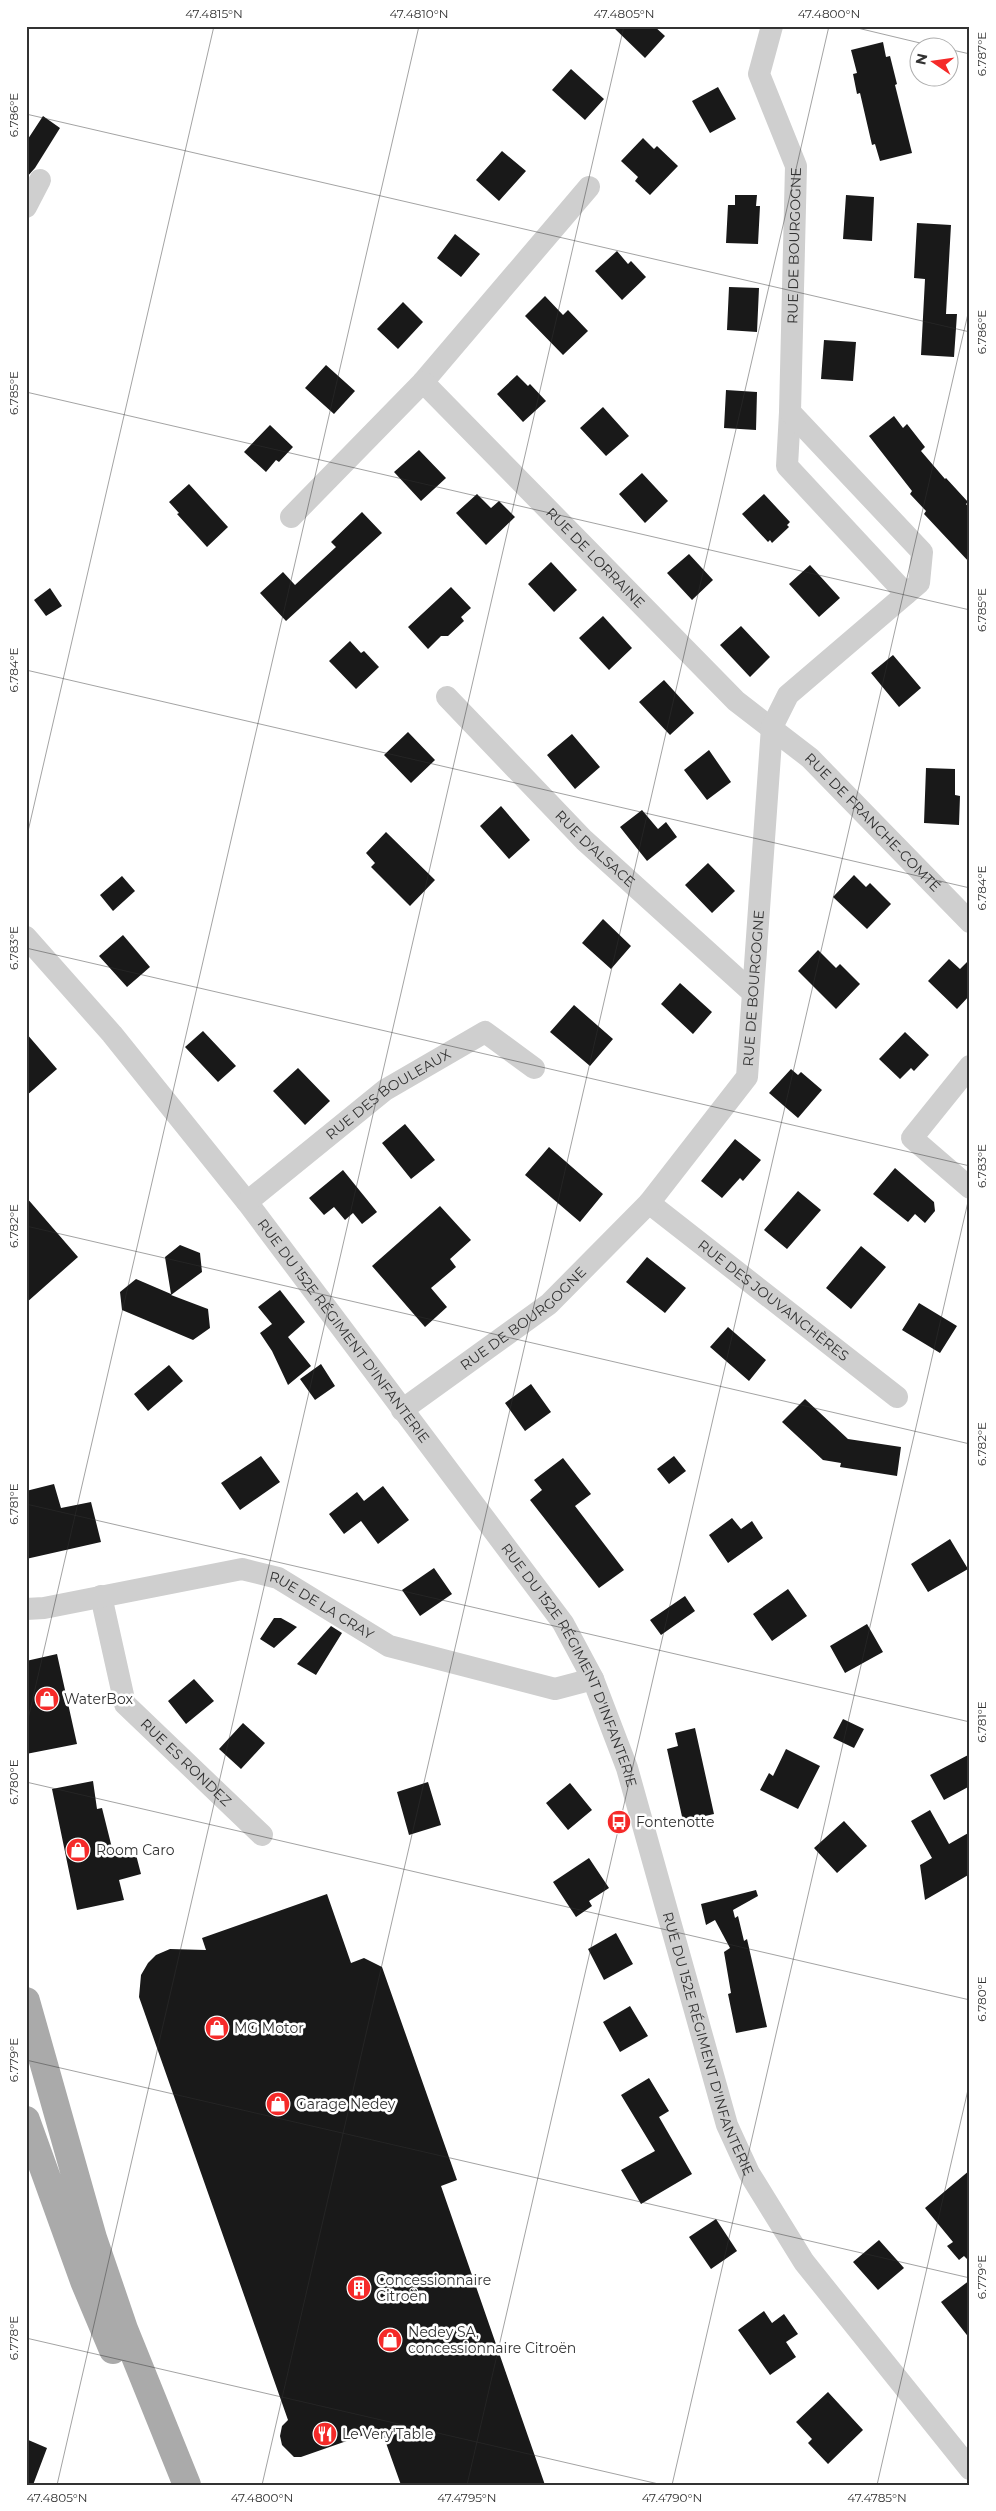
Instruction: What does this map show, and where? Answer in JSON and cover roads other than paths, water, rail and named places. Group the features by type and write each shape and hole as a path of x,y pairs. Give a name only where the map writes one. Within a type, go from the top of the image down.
{"main road":[{"path":"26,2001 93,2238 124,2329 187,2485"},
{"path":"26,2120 84,2281 170,2485"}],"street":[{"name":"RUE DE BOURGOGNE","path":"772,26 759,74 796,166 787,466 906,594"},
{"path":"26,207 40,180"},
{"path":"292,517 423,382 589,187"},
{"name":"RUE DE LORRAINE","path":"423,382 736,701 772,727"},
{"name":"RUE DE BOURGOGNE","path":"402,1410 549,1304 649,1203 747,1077 772,727 788,695 919,583 922,552 790,412"},
{"name":"RUE D'ALSACE","path":"447,696 584,840 752,992"},
{"name":"RUE DE FRANCHE-COMTÉ","path":"772,727 810,758 970,922"},
{"name":"RUE DU 152E RÉGIMENT D'INFANTERIE","path":"26,937 112,1034 247,1202 563,1624 593,1680 627,1768 727,2125 749,2173 804,2262 970,2468"},
{"name":"RUE DES BOULEAUX","path":"247,1202 385,1090 485,1032 534,1068"},
{"path":"970,1066 912,1138 970,1188"},
{"name":"RUE DES JOUVANCHÈRES","path":"649,1203 897,1397"},
{"name":"RUE DE LA CRAY","path":"32,1612 101,1596 242,1570 278,1578 389,1646 555,1688 593,1680"},
{"name":"RUE ES RONDEZ","path":"101,1596 125,1704 262,1835"}],"place":[{"name":"WaterBox","path":"47,1699"},
{"name":"Fontenotte","path":"619,1822"},
{"name":"Room Caro","path":"78,1850"},
{"name":"MG Motor","path":"217,2028"},
{"name":"Garage Nedey","path":"278,2104"},
{"name":"Concessionnaire Citroën","path":"359,2288"},
{"name":"Nedey SA, concessionnaire Citroën","path":"390,2340"},
{"name":"Le Very'Table","path":"325,2434"}]}
